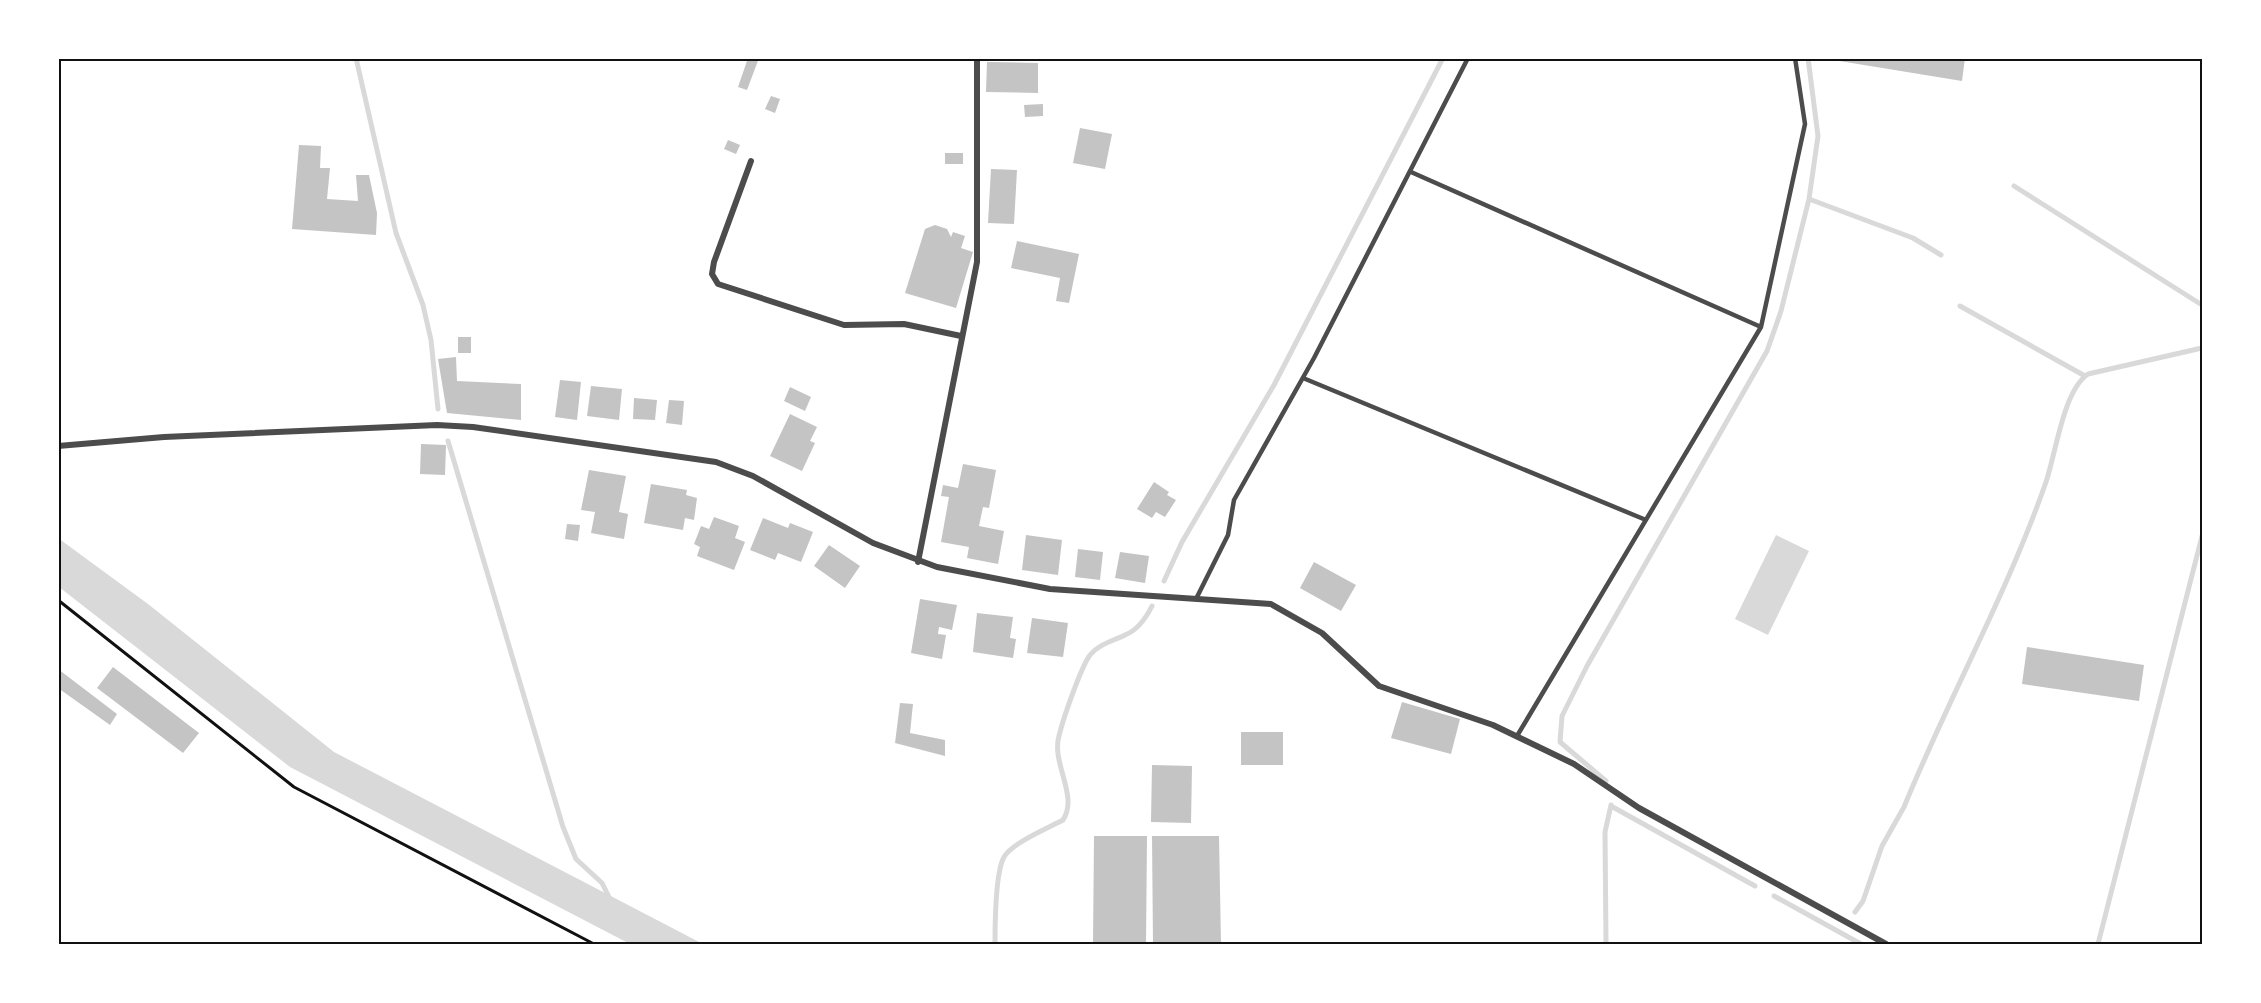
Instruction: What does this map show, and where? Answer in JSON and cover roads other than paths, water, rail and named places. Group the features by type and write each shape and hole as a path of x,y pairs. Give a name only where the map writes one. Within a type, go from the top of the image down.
{"street":[{"path":"918,562 978,253 977,58"},
{"path":"751,161 714,262 712,273 718,284 844,325 904,324 961,336"},
{"path":"58,446 164,437 437,425 484,429 716,462 753,476 873,543 918,562 1050,589 1271,604 1323,633 1379,687 1493,725 1574,764 1639,808 1886,945"}],"lane":[{"path":"1196,599 1228,535 1234,500 1303,378 1468,58"},
{"path":"1516,736 1761,327 1805,124 1795,58"},
{"path":"1411,172 1761,327"},
{"path":"1303,378 1646,520"}],"waterway":[{"path":"356,58 396,233 423,305 431,340 438,409"},
{"path":"1164,581 1182,542 1274,385 1443,58"},
{"path":"1606,781 1560,742 1562,716 1587,666 1767,351 1781,311 1809,199 1818,136 1808,58"},
{"path":"2014,186 2202,305"},
{"path":"1809,199 1913,238 1941,255"},
{"path":"1960,306 2085,376"},
{"path":"1855,912 1863,901 1882,846 1904,807 2014,565 2046,482 2066,408 2079,382 2088,374 2202,348"},
{"path":"448,441 563,827 576,859 602,883 610,899"},
{"path":"2098,944 2202,536"},
{"path":"995,944 997,887 1004,857 1014,846 1063,820 1067,811 1067,790 1058,757 1059,736 1082,670 1094,651 1138,627 1152,606"},
{"path":"1606,944 1605,832 1611,805"},
{"path":"1611,806 1755,886"},
{"path":"1774,896 1861,944"}]}
